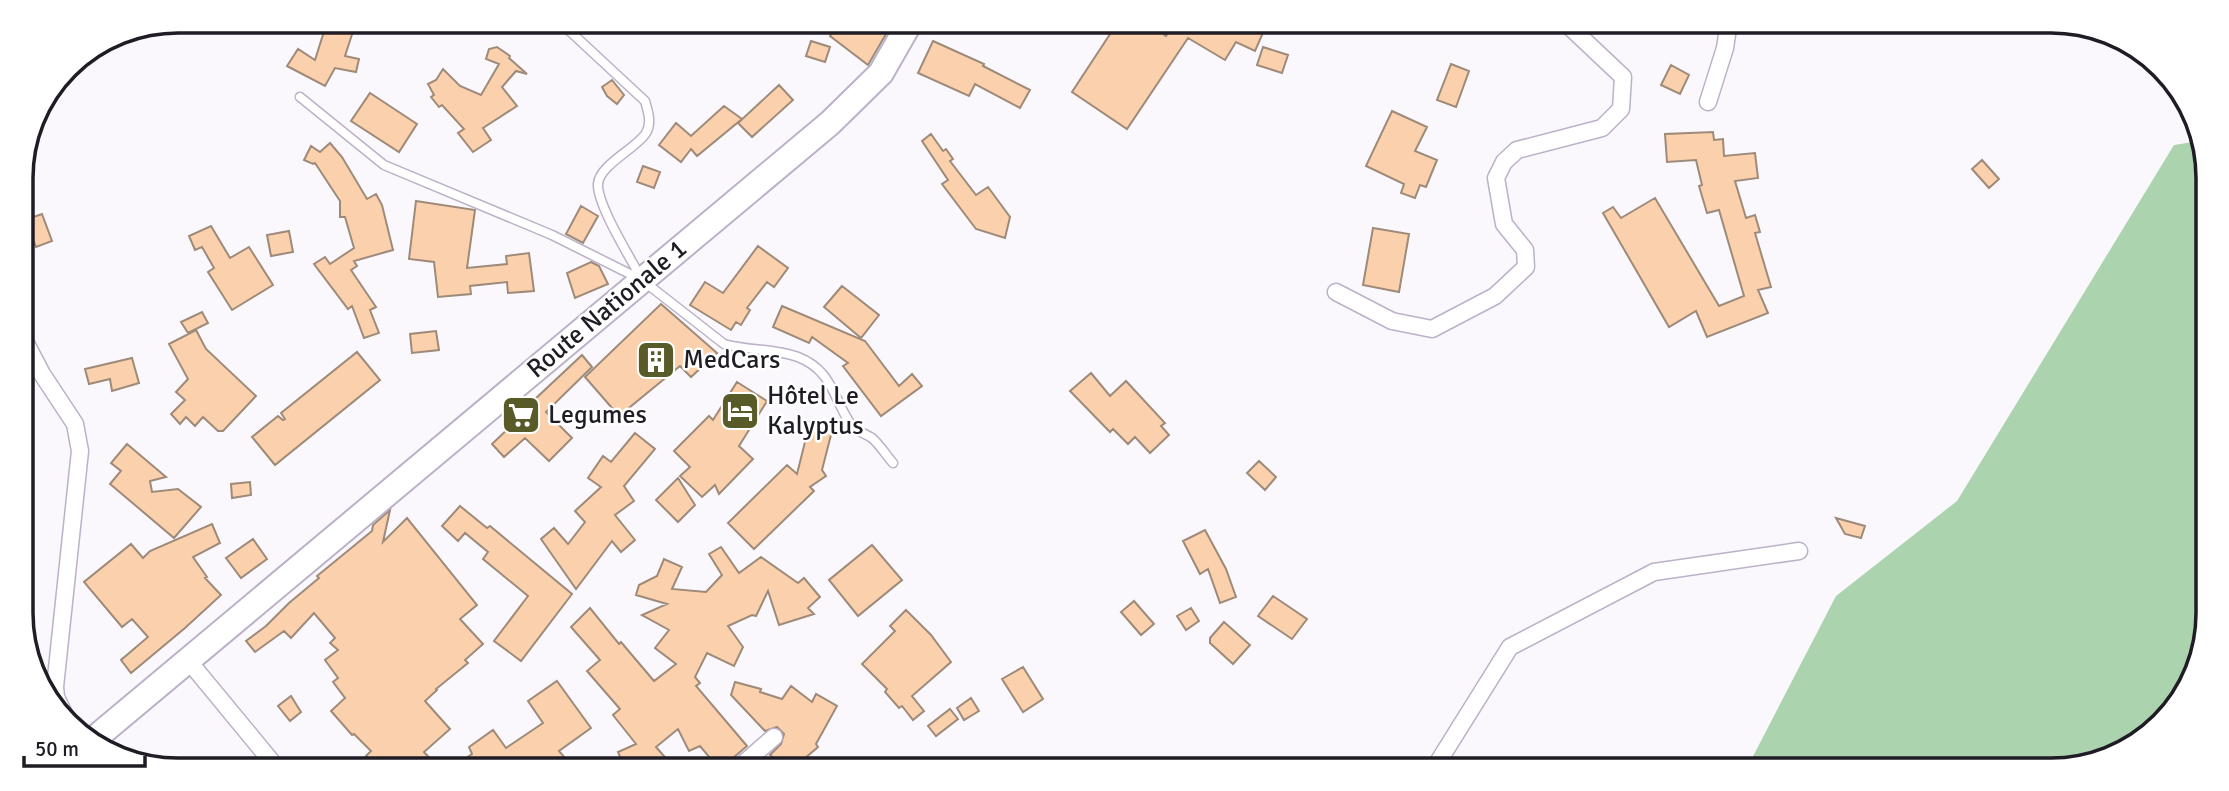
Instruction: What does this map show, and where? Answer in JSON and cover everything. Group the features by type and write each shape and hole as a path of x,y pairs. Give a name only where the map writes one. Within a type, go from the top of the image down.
{"main road":[{"name":"Route Nationale 1","path":"99,734 830,123 881,73 904,33"}],"street":[{"path":"1336,292 1392,321 1432,328 1495,296 1526,267 1525,250 1504,225 1496,178 1504,162 1517,150 1602,128 1621,109 1623,77 1576,33"},
{"path":"1708,102 1727,33"},
{"path":"34,359 75,424 80,451 55,688"},
{"path":"1441,757 1510,647 1654,572 1799,551"},
{"path":"187,659 269,758"},
{"path":"750,758 774,737"}],"lane":[{"path":"572,33 645,101 649,118 646,133 602,173 598,183 608,217 642,280"},
{"path":"300,97 384,165 552,235 642,280 724,344 740,349 763,349 799,357 819,370 838,396 850,426 873,439 893,463"}],"green space":[{"path":"2191,142 2196,178 2196,613 2188,659 2171,693 2139,728 2106,747 2079,755 1753,757 1836,596 1957,501 2174,145"}],"building":[{"path":"324,33 352,33 345,56 359,59 356,72 335,68 325,86 287,66 298,49 315,60"},
{"path":"832,33 886,34 868,65 830,36"},
{"path":"1111,33 1162,33 1166,36 1168,33 1263,33 1255,51 1236,42 1225,60 1188,38 1127,129 1072,92"},
{"path":"811,41 830,47 825,62 806,56"},
{"path":"933,41 984,64 983,66 1030,90 1020,108 975,84 969,96 918,73"},
{"path":"497,47 527,74 516,71 502,87 517,106 483,128 491,140 473,152 458,133 464,129 431,97 434,95 428,84 436,80 443,69 460,86 481,95 499,64 486,59 489,49"},
{"path":"1263,47 1288,55 1282,73 1257,65"},
{"path":"1451,64 1469,71 1456,107 1437,100"},
{"path":"1671,65 1689,75 1680,94 1661,85"},
{"path":"612,80 624,95 617,104 607,96 602,87"},
{"path":"779,85 793,100 752,137 738,123"},
{"path":"370,93 417,124 399,152 351,121"},
{"path":"724,106 742,119 697,156 691,149 681,162 659,145 676,123 691,136"},
{"path":"1392,111 1427,127 1415,151 1437,160 1426,187 1420,185 1415,198 1401,193 1404,184 1366,166"},
{"path":"1713,132 1714,140 1723,139 1724,156 1755,153 1758,178 1735,181 1746,218 1755,215 1760,232 1755,233 1771,287 1758,290 1768,313 1707,337 1696,311 1669,327 1603,213 1613,207 1621,218 1655,198 1719,306 1744,296 1719,210 1707,213 1699,186 1702,185 1696,160 1667,162 1665,134"},
{"path":"931,134 943,151 946,149 953,159 950,161 976,195 988,187 1010,217 1005,238 976,229 942,184 948,180 922,141"},
{"path":"330,143 342,157 367,199 376,194 382,205 393,250 354,261 357,266 351,270 376,307 370,310 379,333 364,338 352,306 348,309 314,264 325,257 330,264 354,248 345,217 340,217 340,201 315,163 304,160 311,146 320,152"},
{"path":"1982,160 1999,179 1989,188 1972,169"},
{"path":"643,166 660,172 654,188 637,182"},
{"path":"416,201 475,210 467,268 507,264 506,256 529,253 534,291 508,293 507,282 470,286 471,294 438,297 434,262 409,259"},
{"path":"581,206 598,216 583,243 566,234"},
{"path":"42,214 52,241 36,247 34,242 34,217"},
{"path":"211,226 230,258 249,247 273,285 232,310 208,272 214,268 202,247 195,250 189,236"},
{"path":"1373,228 1409,234 1399,292 1363,285"},
{"path":"289,231 293,252 271,256 267,235"},
{"path":"758,246 788,268 774,287 767,282 747,308 750,310 741,325 736,322 731,330 690,305 705,282 723,293"},
{"path":"591,262 599,266 608,284 575,298 567,273"},
{"path":"842,286 879,315 861,338 824,307"},
{"name":"MedCars","path":"661,304 717,353 691,377 680,366 619,416 585,377"},
{"path":"782,306 865,341 899,386 912,374 922,386 881,416 843,366 848,363 812,337 809,343 773,327"},
{"path":"202,312 208,323 188,333 181,322"},
{"path":"196,330 206,349 256,396 223,431 218,431 203,417 195,426 186,417 180,424 171,414 185,400 176,392 188,379 169,344"},
{"path":"436,331 439,350 412,353 410,334"},
{"path":"357,352 380,380 275,465 252,437 278,416 285,419 281,413"},
{"path":"582,355 592,367 546,412 572,438 549,461 525,438 504,457 492,444 512,425 508,421"},
{"path":"132,358 139,383 112,391 110,379 89,384 85,369"},
{"path":"1091,373 1110,396 1126,381 1165,423 1161,426 1169,435 1150,453 1135,437 1128,444 1113,429 1110,432 1070,391"},
{"path":"737,382 767,401 739,446 753,459 719,494 715,485 702,497 680,476 690,467 674,451 709,416 713,420"},
{"path":"810,422 833,427 822,470 826,476 810,487 814,491 754,549 728,523 787,465 797,474"},
{"path":"635,433 655,449 624,486 634,501 615,515 635,540 621,552 612,541 576,589 541,539 554,528 568,544 585,522 575,511 601,487 588,478 603,456 611,462"},
{"path":"127,444 166,477 150,481 152,492 178,489 201,507 174,538 110,484 121,471 111,463"},
{"path":"1259,461 1276,477 1265,490 1247,473"},
{"path":"678,478 695,505 678,522 656,500"},
{"path":"250,482 251,495 232,498 231,484"},
{"path":"460,506 487,528 490,526 572,594 521,661 494,641 528,596 483,559 488,552 465,533 458,541 442,526"},
{"path":"390,510 383,542 407,518 477,605 460,619 483,644 465,660 468,663 425,701 450,729 424,752 429,758 366,756 371,751 352,735 331,711 345,698 333,682 338,678 325,660 338,650 330,643 335,638 314,613 291,638 284,631 255,652 246,641 319,578 317,576 372,531 373,525"},
{"path":"1836,518 1865,526 1861,538 1845,534"},
{"path":"212,524 220,543 193,557 207,577 205,578 221,595 131,673 121,660 148,637 132,619 122,627 84,582 131,544 143,558 150,551"},
{"path":"1205,530 1226,569 1236,597 1220,603 1208,569 1200,574 1183,541"},
{"path":"253,539 267,559 241,578 226,558"},
{"path":"872,545 902,580 858,616 829,580"},
{"path":"721,547 739,573 761,557 798,583 804,578 820,597 808,608 814,614 779,625 768,591 756,616 752,615 728,626 743,647 734,666 707,653 695,677 700,683 696,686 747,746 733,758 710,758 700,746 689,751 678,729 656,747 665,758 620,758 618,752 636,744 613,715 620,709 587,671 600,660 571,627 590,608 654,681 676,664 655,648 669,630 642,615 667,604 636,595 639,585 657,576 664,559 682,567 672,589 706,592 722,575 709,554"},
{"path":"1273,596 1307,619 1292,639 1258,616"},
{"path":"1134,601 1154,624 1141,635 1121,612"},
{"path":"1191,608 1199,621 1186,630 1177,616"},
{"path":"906,610 931,635 951,662 912,696 924,711 913,720 902,706 899,708 885,692 887,689 862,664 895,631 890,626"},
{"path":"1224,622 1250,645 1233,664 1210,643 1210,638"},
{"path":"1023,667 1043,699 1023,712 1002,679"},
{"path":"557,681 591,728 559,751 565,758 466,758 472,754 469,747 493,730 506,748 543,723 528,701"},
{"path":"735,682 761,689 760,692 782,699 791,686 812,702 816,694 837,706 816,744 818,747 806,758 773,758 770,755 781,744 784,734 777,727 765,731 731,695"},
{"path":"291,696 301,712 290,721 278,706"},
{"path":"971,698 979,711 964,720 957,708"},
{"path":"950,709 958,719 936,736 928,726"}],"place":[{"name":"MedCars","path":"656,360"},
{"name":"Hôtel Le Kalyptus","path":"740,411"},
{"name":"Legumes","path":"521,415"}]}
